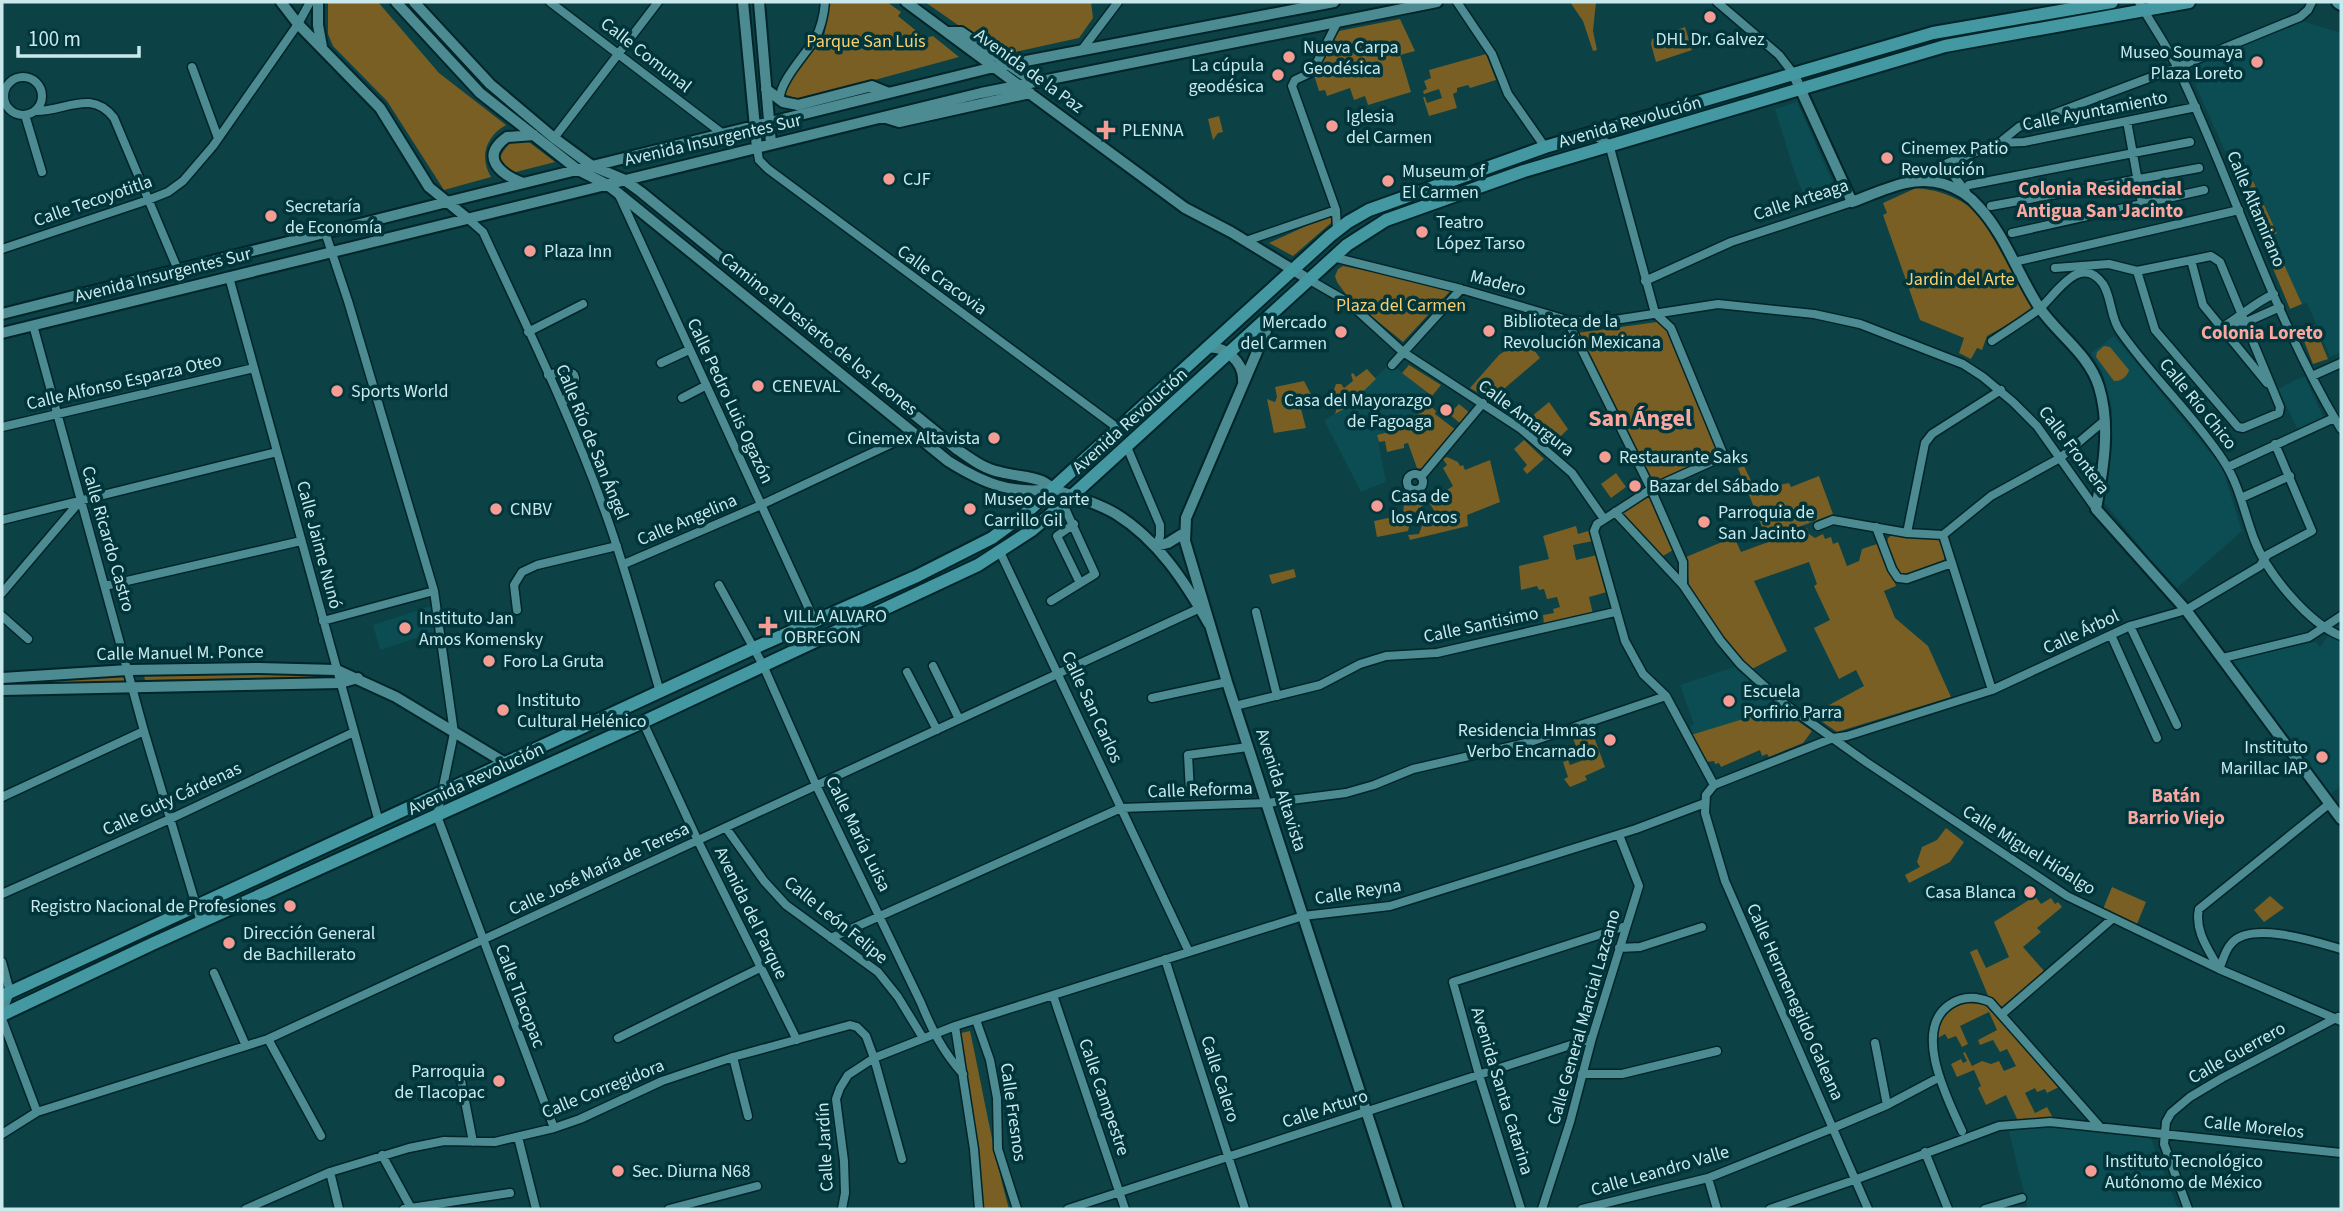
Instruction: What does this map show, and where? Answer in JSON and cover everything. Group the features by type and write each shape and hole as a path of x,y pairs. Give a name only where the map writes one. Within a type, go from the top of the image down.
{"main road":[{"path":"281,2 298,24 380,108 429,187 467,218"},
{"path":"318,2 322,47"},
{"name":"Camino al Desierto de los Leones","path":"396,2 480,93 578,170 618,193 948,461 990,483 1028,492 1053,489"},
{"name":"Camino al Desierto de los Leones","path":"414,2 490,84 554,138 592,166 623,179 640,192 977,463 997,472 1043,482 1053,489 1074,495 1115,514 1156,546 1173,566 1209,624"},
{"path":"743,2 757,148"},
{"path":"760,2 771,144"},
{"name":"Avenida de la Paz","path":"906,2 1018,85 1032,88 1185,208 1308,279"},
{"name":"Avenida Insurgentes Sur","path":"2,314 964,74 1293,6 1334,2"},
{"path":"882,117 899,122 973,106 1032,88 1437,2"},
{"name":"Avenida Revolución","path":"6,994 970,551 1012,525 1337,230 1380,205 1545,147 1933,33 2112,2"},
{"name":"Avenida Revolución","path":"2,1016 201,922 643,722 1000,552 1063,505 1333,257 1369,229 1386,220 1609,144 1945,46 2108,18 2141,5 2189,2"},
{"path":"947,32 961,32 1009,64 1032,88"},
{"path":"1793,73 1852,202"},
{"path":"964,74 975,81 981,93 981,98 973,106"},
{"name":"Avenida Insurgentes Sur","path":"2,333 623,179 1018,85"},
{"path":"766,89 790,104 872,86 889,93"},
{"path":"523,183 499,170 494,153 507,137 534,135"},
{"name":"Calle Arteaga","path":"1852,202 1912,180 1941,183 1970,197 1987,217 2040,309 2087,363 2098,385 2104,421 2103,464 2096,509"},
{"path":"631,204 632,198 640,192"},
{"path":"740,292 748,281"},
{"path":"766,313 775,302"},
{"name":"Avenida Altavista","path":"1274,312 1186,518 1186,548 1398,1209"},
{"path":"1206,348 1217,348 1229,354 1241,368 1243,384"},
{"path":"894,418 903,404"},
{"name":"Calle Frontera","path":"2096,509 2186,610 2341,819"},
{"path":"1156,546 1168,543 1184,533"},
{"name":"Calle Manuel M. Ponce","path":"2,678 128,670 337,670 396,697 507,764"},
{"name":"Calle Manuel M. Ponce","path":"2,690 340,682 358,678"},
{"path":"566,736 574,753"}],"street":[{"name":"Calle Tecoyotitla","path":"2,249 148,200 168,192 183,181 218,138 298,24 310,2"},
{"name":"Calle Comunal","path":"550,2 723,135"},
{"path":"554,138 658,2"},
{"path":"780,100 779,93 815,39 823,18 825,2"},
{"path":"1081,51 1118,2"},
{"path":"1457,2 1492,54 1508,94 1545,147"},
{"path":"1717,2 1779,55 1793,73"},
{"path":"1912,180 1999,143 2019,127 2300,17 2312,2"},
{"name":"Calle Altamirano","path":"2141,5 2178,67 2274,294 2312,376 2341,429"},
{"path":"1337,230 1336,210 1292,86 1295,80 1312,72 1338,21"},
{"path":"192,67 218,138"},
{"path":"35,111 41,101 41,89 33,79 21,76 15,78 3,92 7,107 15,113 25,115 86,102 107,110 114,118 178,270"},
{"name":"Calle Ayuntamiento","path":"1999,143 2024,142 2196,107"},
{"path":"25,115 42,172"},
{"path":"2127,121 2142,204"},
{"path":"1591,134 1609,144 1655,313 1671,328 1724,456 1651,489 1595,526 1594,534 1625,641 1640,669 1666,696 1714,785"},
{"path":"1969,185 2190,142"},
{"name":"Calle Cracovia","path":"757,148 759,160 768,169 1119,429"},
{"name":"Calle Arteaga","path":"1945,164 1970,197"},
{"path":"1991,206 2199,168"},
{"path":"2012,233 2204,190"},
{"name":"Calle Pedro Luis Ogazón","path":"618,193 815,622"},
{"name":"Calle Arteaga","path":"1646,281 1731,242 1852,202"},
{"path":"1246,241 1336,210"},
{"path":"2014,262 2239,211"},
{"name":"Calle Río de San Ángel","path":"467,218 483,232 562,404 624,564 660,692"},
{"path":"325,232 333,251 434,591 454,733 437,816"},
{"path":"2055,268 2109,264 2137,271 2211,256 2220,262 2280,408 2279,413 2243,428 2238,427 2155,330 2137,271"},
{"name":"Madero","path":"1333,257 1461,289 1567,320 1591,322 1655,313"},
{"path":"2191,260 2203,305 2273,391"},
{"name":"Calle Río Chico","path":"2040,309 2069,278 2084,274 2098,279 2107,292 2113,319 2120,331 2228,467 2263,559 2309,614 2341,636"},
{"name":"Calle Jaime Nunó","path":"229,277 379,822"},
{"name":"Calle Amargura","path":"1308,279 1348,302 1403,352 1508,419 1557,458 1585,489 1604,519"},
{"path":"1392,365 1461,289"},
{"path":"2244,319 2255,303 2274,294"},
{"path":"528,332 583,304"},
{"name":"Calle Frontera","path":"1655,313 1717,304 1837,317 1962,364 2001,390 2031,420 2096,509"},
{"path":"2223,330 2244,319 2280,307"},
{"path":"1992,341 2040,309"},
{"path":"1567,320 1651,489 1683,562 1683,585"},
{"name":"Calle Ricardo Castro","path":"33,325 145,731 201,922"},
{"path":"661,363 689,350"},
{"path":"2312,376 2341,363"},
{"name":"Calle Alfonso Esparza Oteo","path":"2,428 254,368"},
{"path":"548,375 563,370 575,375 573,389 562,404"},
{"path":"682,398 705,386"},
{"path":"1907,533 1925,443 1932,435 2001,390"},
{"path":"1423,474 1483,403"},
{"path":"2228,467 2334,418"},
{"path":"1818,526 1833,520 1907,533 1943,535 1991,496 2060,458 2104,421"},
{"name":"Calle Angelina","path":"624,564 761,505 914,433"},
{"path":"2241,498 2290,477 2275,444"},
{"path":"1127,447 1160,525 1156,546"},
{"path":"2,520 277,452"},
{"name":"Calle Árbol","path":"1833,738 1992,691 2130,626 2186,610 2260,566 2263,559 2312,531 2290,477"},
{"path":"2,593 81,500"},
{"path":"1051,601 1095,574 1063,505"},
{"name":"Calle Miguel Hidalgo","path":"1615,512 1683,585 1720,640 1740,664 1782,702 1920,799 2067,896 2219,969 2340,1018"},
{"path":"1074,524 1057,536 1080,583"},
{"path":"1876,527 1898,578 1907,579 1952,563"},
{"path":"1943,535 1992,691"},
{"path":"106,586 301,541"},
{"path":"517,610 514,585 522,572 537,565 617,546"},
{"name":"Calle San Carlos","path":"1000,552 1189,952"},
{"name":"Calle María Luisa","path":"719,585 763,665 816,785 934,1033"},
{"path":"323,621 434,591"},
{"name":"Calle José María de Teresa","path":"2,1134 37,1112 268,1039 1200,608"},
{"path":"1256,612 1277,696"},
{"name":"Calle Santisimo","path":"1235,706 1320,685 1360,664 1386,656 1437,653 1615,612"},
{"path":"2,616 28,639"},
{"path":"2223,658 2309,637 2341,616"},
{"path":"2130,626 2177,725"},
{"path":"2111,635 2157,738"},
{"path":"933,666 959,719"},
{"path":"907,672 937,730"},
{"path":"1152,698 1227,682"},
{"name":"Calle Reforma","path":"831,938 1121,808 1267,803 1359,790 1413,769 1530,742 1666,696"},
{"name":"Avenida del Parque","path":"643,722 698,841 797,1040"},
{"path":"2,797 145,731"},
{"name":"Calle Guty Cárdenas","path":"2,894 170,819 354,732"},
{"path":"1705,803 1708,791 1714,785 1833,738"},
{"path":"1190,792 1188,755 1248,747"},
{"name":"Calle Reyna","path":"874,1058 955,1026 1304,916 1390,906 1619,835 1705,803"},
{"name":"Calle Hermenegildo Galeana","path":"1705,803 1707,822 1725,881 1868,1209"},
{"path":"2219,969 2199,931 2199,909 2329,804"},
{"name":"Calle Tlacopac","path":"437,816 554,1128"},
{"name":"Calle León Felipe","path":"726,828 764,881 786,905 878,972 898,997 923,1038"},
{"name":"Calle General Marcial Lazcano","path":"1542,1209 1639,884 1619,835"},
{"path":"2002,1014 2112,919"},
{"name":"Avenida Santa Catarina","path":"1521,1209 1453,982 1626,926"},
{"path":"1619,948 1640,947 1702,927"},
{"path":"2219,969 2231,944 2251,934 2299,937 2341,949"},
{"name":"Calle Calero","path":"1165,959 1245,1209"},
{"path":"2,962 6,994 2,1016 37,1112"},
{"path":"618,1038 760,968"},
{"path":"214,972 246,1046"},
{"name":"Calle Campestre","path":"1053,995 1125,1209"},
{"path":"1962,1131 1938,1078 1933,1032 1937,1019 1945,1008 1961,999 1979,998 1990,1002 2002,1014 2101,1127"},
{"name":"Calle Guerrero","path":"2163,1132 2171,1113 2190,1097 2340,1018"},
{"name":"Calle Fresnos","path":"976,1020 990,1060 995,1086 998,1149 1017,1209"},
{"name":"Calle Corregidora","path":"246,1209 330,1172 382,1155 444,1141 495,1143 554,1128 580,1119 662,1081 733,1057 850,1025 858,1027 866,1036 874,1058"},
{"path":"955,1026 974,1149 979,1209"},
{"path":"934,1033 946,1055 963,1074"},
{"name":"Calle Arturo","path":"1068,1209 1591,1038"},
{"path":"268,1039 321,1136"},
{"path":"1875,1043 1886,1105"},
{"path":"1583,1074 1622,1074 1717,1051"},
{"path":"733,1057 748,1116"},
{"path":"874,1058 902,1159"},
{"name":"Calle Jardín","path":"842,1209 845,1193 844,1161 836,1099 848,1075 874,1058"},
{"path":"459,1070 473,1142"},
{"name":"Calle Leandro Valle","path":"1582,1209 1708,1178 1886,1105 1938,1078"},
{"name":"Calle Morelos","path":"1770,1209 1857,1180 1999,1126 2050,1122 2341,1153"},
{"path":"2163,1132 2167,1154 2188,1209"},
{"path":"518,1138 536,1209"},
{"path":"1925,1152 1948,1209"},
{"path":"382,1155 411,1208"},
{"path":"330,1172 339,1209"},
{"path":"1708,1178 1717,1209"},
{"path":"669,1209 757,1186"},
{"path":"404,1209 510,1193"},
{"path":"1985,1209 2021,1198"}],"shaded area":[{"path":"2302,21 2341,33 2341,352 2330,357 2307,303 2302,304 2270,236 2277,232 2238,150 2225,151 2188,68"},
{"path":"1797,102 1836,190 1835,194 1809,207 1795,174 1775,109"},
{"path":"2114,336 2222,467 2242,531 2177,588 2104,502 2112,410 2102,372 2091,353"},
{"path":"1390,363 1429,394 1424,400 1428,404 1404,428 1377,435 1386,482 1361,492 1324,420 1347,407"},
{"path":"2305,377 2324,419 2298,430 2278,389"},
{"name":"Instituto Jan Amos Komensky","path":"431,606 437,631 380,650 373,625"},
{"path":"2329,634 2341,641 2341,786 2329,795 2230,659 2316,642 2320,647"},
{"name":"Escuela Porfirio Parra","path":"1734,667 1779,708 1693,735 1690,726 1694,724 1680,685"},
{"name":"Instituto Tecnológico Autónomo de México","path":"2046,1123 2149,1133 2178,1209 2028,1209 2008,1127"}],"green space":[{"path":"328,2 378,2 439,73 506,125 494,135 486,148 485,162 491,177 444,190 387,101 333,46 328,34"},
{"name":"Parque San Luis","path":"830,2 887,2 901,12 898,16 925,38 933,36 959,57 801,100 781,93 824,37"},
{"path":"925,2 1091,2 1093,18 1079,38 1001,55"},
{"path":"1570,2 1596,2 1593,31 1597,50 1593,51 1583,21"},
{"path":"1400,19 1415,51 1400,55 1411,92 1368,105 1365,96 1354,100 1350,88 1327,96 1325,90 1319,91 1314,75 1339,31"},
{"path":"1685,27 1692,50 1656,62 1652,39"},
{"path":"1486,54 1496,80 1470,88 1468,85 1457,88 1457,92 1453,94 1457,108 1429,116 1423,97 1427,103 1442,98 1439,89 1424,94 1423,91 1427,89 1424,81 1431,78 1429,70"},
{"path":"1219,116 1223,132 1218,133 1213,140 1208,119"},
{"path":"522,140 529,142 555,162 512,173 504,166 500,156 509,143"},
{"path":"2253,181 2277,233 2271,236 2302,304 2290,309 2242,194"},
{"name":"Jardin del Arte","path":"1916,188 1953,197 1984,219 2036,309 1987,336 1982,350 1977,348 1971,359 1959,353 1964,338 1920,320 1883,215 1887,213 1883,203"},
{"path":"1330,215 1331,223 1293,256 1269,243"},
{"name":"Plaza del Carmen","path":"1343,266 1453,288 1403,342 1348,297 1335,276"},
{"path":"1657,322 1666,329 1720,454 1653,485 1577,333"},
{"path":"2314,325 2328,359 2313,364 2300,331"},
{"path":"1528,342 1540,358 1491,400 1470,388 1499,355 1516,343 1520,347"},
{"path":"2104,346 2110,347 2129,370 2121,380 2114,381 2096,357 2097,352"},
{"path":"1409,365 1441,385 1432,396 1402,373"},
{"path":"1367,369 1376,379 1347,407 1335,414 1339,401 1331,398 1336,384 1341,384 1344,388 1353,381 1351,374 1356,377"},
{"path":"1304,381 1314,400 1301,409 1306,428 1274,433 1267,399 1275,402 1275,387"},
{"path":"1549,402 1568,429 1552,445 1525,422"},
{"path":"1428,404 1436,411 1435,414 1456,430 1424,469 1417,468 1408,443 1404,444 1404,448 1387,452 1385,441 1379,442 1377,435 1404,428"},
{"path":"1459,404 1470,413 1461,424 1449,414"},
{"path":"1524,440 1544,459 1527,474 1523,469 1527,465 1514,449"},
{"path":"1447,457 1458,462 1460,466 1463,465 1465,470 1490,460 1500,502 1467,515 1468,526 1410,540 1408,535 1419,534 1424,520 1435,512 1428,501 1412,515 1408,531 1377,537 1374,521 1403,515 1404,501 1411,501 1411,498 1424,491 1427,495 1435,491 1438,496 1453,486 1443,468 1447,465 1443,459"},
{"path":"1744,466 1754,487 1772,480 1775,486 1789,483 1791,487 1819,476 1833,514 1767,539 1738,468"},
{"path":"1616,473 1626,487 1611,498 1601,484"},
{"path":"1650,495 1673,550 1663,556 1621,513"},
{"path":"1576,526 1578,534 1591,530 1593,541 1573,545 1576,560 1597,555 1607,592 1589,597 1593,614 1544,625 1543,615 1554,613 1553,609 1560,607 1557,597 1547,599 1544,589 1539,590 1537,586 1521,590 1519,566 1549,559 1543,536"},
{"path":"1807,528 1809,534 1815,538 1823,534 1825,539 1831,537 1833,544 1838,542 1847,566 1859,561 1862,549 1880,543 1896,586 1884,591 1895,618 1928,646 1951,697 1837,732 1814,716 1864,686 1856,670 1839,679 1814,628 1830,620 1814,586 1817,584 1809,562 1754,581 1787,651 1752,669 1724,639 1689,585 1686,557 1734,537 1741,552"},
{"path":"1893,534 1938,538 1945,555 1944,560 1901,576 1887,543"},
{"path":"1294,569 1296,577 1272,584 1269,575"},
{"path":"143,672 299,673 328,677 145,680"},
{"path":"122,674 125,682 2,687 2,684"},
{"path":"1779,708 1812,731 1803,743 1769,757 1767,754 1762,756 1760,750 1721,767 1714,761 1706,762 1691,735"},
{"path":"1590,726 1605,767 1585,776 1587,780 1570,787 1564,779 1568,777 1563,762 1568,760 1570,765 1581,761 1571,732"},
{"path":"1946,828 1964,842 1950,862 1909,883 1905,875 1920,867 1917,862 1922,847 1937,840"},
{"path":"2112,887 2146,902 2137,924 2103,909"},
{"path":"2035,896 2041,904 2051,898 2055,904 2058,902 2062,907 2037,928 2041,932 2023,947 2045,972 2004,1008 1989,998 1970,952 1977,949 1986,968 2009,957 1994,922"},
{"path":"2270,896 2284,908 2264,922 2254,910"},
{"path":"1967,1003 1983,1004 1993,1011 2059,1087 2047,1093 2045,1089 2037,1092 2035,1088 2025,1093 2035,1113 2047,1107 2053,1118 2018,1121 2006,1095 1986,1105 1974,1070 1957,1077 1951,1064 1961,1059 1963,1063 1967,1061 1963,1053 1965,1052 1972,1066 1982,1061 1991,1064 1999,1061 2004,1071 2016,1066 2007,1049 2000,1052 1993,1040 1980,1045 1978,1040 1997,1030 1989,1012 1960,1026 1968,1044 1962,1047 1956,1036 1948,1039 1945,1034 1938,1038 1940,1025 1946,1015 1955,1007"},
{"path":"970,1031 1009,1209 978,1209 968,1103 952,1035"}],"place":[{"name":"DHL Dr. Galvez","path":"1710,17"},
{"name":"Nueva Carpa Geodésica","path":"1289,57"},
{"name":"Museo Soumaya Plaza Loreto","path":"2257,62"},
{"name":"La cúpula geodésica","path":"1278,75"},
{"name":"Iglesia del Carmen","path":"1332,126"},
{"name":"PLENNA","path":"1106,130"},
{"name":"Cinemex Patio Revolución","path":"1887,158"},
{"name":"CJF","path":"889,179"},
{"name":"Museum of El Carmen","path":"1388,181"},
{"name":"Secretaría de Economía","path":"271,216"},
{"name":"Teatro López Tarso","path":"1422,232"},
{"name":"Plaza Inn","path":"530,251"},
{"name":"Biblioteca de la Revolución Mexicana","path":"1489,331"},
{"name":"Mercado del Carmen","path":"1341,332"},
{"name":"CENEVAL","path":"758,386"},
{"name":"Sports World","path":"337,391"},
{"name":"Casa del Mayorazgo de Fagoaga","path":"1446,410"},
{"name":"Cinemex Altavista","path":"994,438"},
{"name":"Restaurante Saks","path":"1605,457"},
{"name":"Bazar del Sábado","path":"1635,486"},
{"name":"Casa de los Arcos","path":"1377,506"},
{"name":"CNBV","path":"496,509"},
{"name":"Museo de arte Carrillo Gil","path":"970,509"},
{"name":"Parroquia de San Jacinto","path":"1704,522"},
{"name":"VILLA ALVARO OBREGON","path":"768,626"},
{"name":"Instituto Jan Amos Komensky","path":"405,628"},
{"name":"Foro La Gruta","path":"489,661"},
{"name":"Escuela Porfirio Parra","path":"1729,701"},
{"name":"Instituto Cultural Helénico","path":"503,710"},
{"name":"Residencia Hmnas Verbo Encarnado","path":"1610,740"},
{"name":"Instituto Marillac IAP","path":"2322,757"},
{"name":"Casa Blanca","path":"2030,892"},
{"name":"Registro Nacional de Profesiones","path":"290,906"},
{"name":"Dirección General de Bachillerato","path":"229,943"},
{"name":"Parroquia de Tlacopac","path":"499,1081"},
{"name":"Sec. Diurna N68","path":"618,1171"},
{"name":"Instituto Tecnológico Autónomo de México","path":"2091,1171"}],"district":[{"name":"Colonia Residencial Antigua San Jacinto","path":"2100,200"},
{"name":"Colonia Loreto","path":"2262,333"},
{"name":"San Ángel","path":"1640,418"},
{"name":"Batán Barrio Viejo","path":"2176,807"}]}
